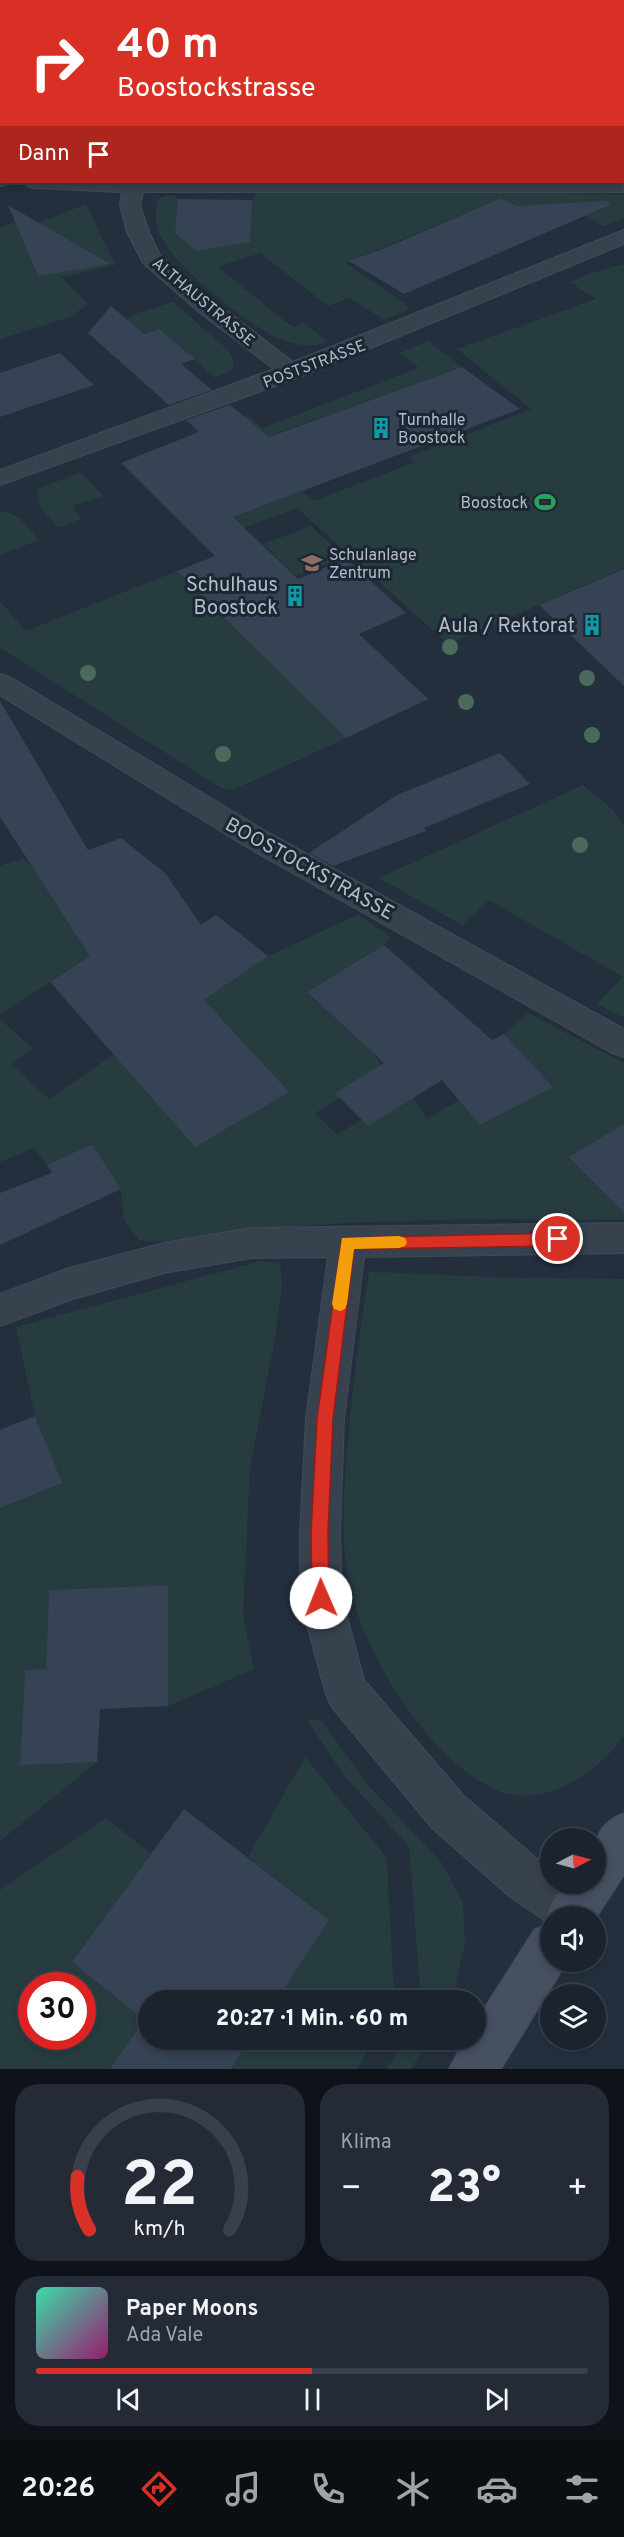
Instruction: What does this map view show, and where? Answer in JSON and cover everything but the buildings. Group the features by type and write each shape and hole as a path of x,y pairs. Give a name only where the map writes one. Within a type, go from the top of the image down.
{"street":[{"path":"84,183 624,186"},
{"name":"ALTHAUSTRASSE","path":"134,184 130,205 138,232 151,258 207,307 292,372"},
{"name":"POSTSTRASSE","path":"0,478 292,372 499,291 624,236"},
{"name":"BOOSTOCKSTRASSE","path":"0,684 256,839 624,1044"},
{"path":"0,1310 69,1284 164,1258 251,1243 624,1238"},
{"path":"348,1243 325,1419 320,1533 321,1598 346,1691 448,1812 525,1880 574,1906"},
{"path":"577,1906 624,1835"},
{"path":"473,2069 540,1964"}],"green space":[{"path":"258,191 624,194 624,218 604,226 564,204 557,207 551,204 539,209 530,205 516,206 501,198 346,263 405,303 408,310 384,320 350,298 328,306 260,253 218,267 285,321 294,327 304,323 327,342 310,345 282,340 252,323 216,296 198,281 170,251 157,225 158,199 166,196 178,199 176,224 252,200"},
{"path":"86,204 115,265 62,277 88,304 70,317 0,339 0,228 27,216 36,224"},
{"path":"624,264 624,568 448,644 297,508 238,530 208,502 301,490 314,501 415,462 409,457 531,409 457,349 596,299 570,282 588,274"},
{"path":"173,302 228,350 234,360 233,369 215,378 159,329 140,333 123,322 136,314"},
{"path":"428,341 462,367 170,472 148,452 247,415 262,428 419,368 399,353"},
{"path":"81,472 103,496 72,506 82,519 58,528 41,509 37,489"},
{"path":"0,512 17,517 39,540 0,555"},
{"path":"311,526 344,557 296,576 263,544"},
{"path":"177,571 346,738 233,790 221,788 0,648 0,601 26,631"},
{"path":"583,785 613,810 624,825 624,1017 597,1004 623,977 489,900 462,925 379,878"},
{"path":"23,858 105,946 0,1015 0,866"},
{"path":"358,915 391,937 384,945 307,992 373,1053 381,1065 347,1086 351,1091 315,1113 337,1135 362,1119 413,1098 427,1119 459,1100 480,1125 552,1087 504,1034 528,1013 624,1063 624,1220 475,1219 344,1223 252,1229 162,1242 139,1240 124,1220 121,1189 92,1144 47,1165 34,1148 0,1162 0,1019 33,1049 11,1064 49,1099 210,988 216,992 268,956"},
{"path":"262,1261 280,1263 282,1285 274,1344 250,1467 243,1616 254,1669 168,1706 168,1585 49,1590 46,1669 25,1670 20,1764 97,1762 0,1841 0,1508 61,1483 35,1416 16,1327"},
{"path":"369,1272 624,1279 624,1736 600,1762 585,1774 552,1791 535,1795 517,1795 499,1791 474,1777 449,1757 404,1704 369,1642 357,1612 349,1584 344,1548 344,1494 352,1397"},
{"path":"306,1719 322,1721 367,1784 442,1863 463,1903 465,1943 454,1990 420,1990 409,1846 345,1777"},
{"path":"305,1757 387,1858 393,1990 283,1990 329,1920 248,1857"},
{"path":"106,1818 151,1854 72,1962 84,1972 18,1972 18,2050 96,2050 96,1981 138,2015 138,2029 110,2069 0,2069 0,1890"},
{"path":"244,2050 368,2050 357,2069 232,2068"},
{"path":"399,2050 423,2050 411,2069 387,2069"}],"slow traffic":[{"path":"340,1304 348,1243 399,1242"}],"place":[{"name":"Turnhalle Boostock","path":"381,428"},
{"name":"Boostock","path":"545,502"},
{"name":"Schulanlage Zentrum","path":"312,563"},
{"name":"Schulhaus Boostock","path":"295,596"},
{"name":"Aula / Rektorat","path":"592,625"}],"route":[{"path":"321,1598 320,1533 325,1419 348,1243 558,1239"}]}
